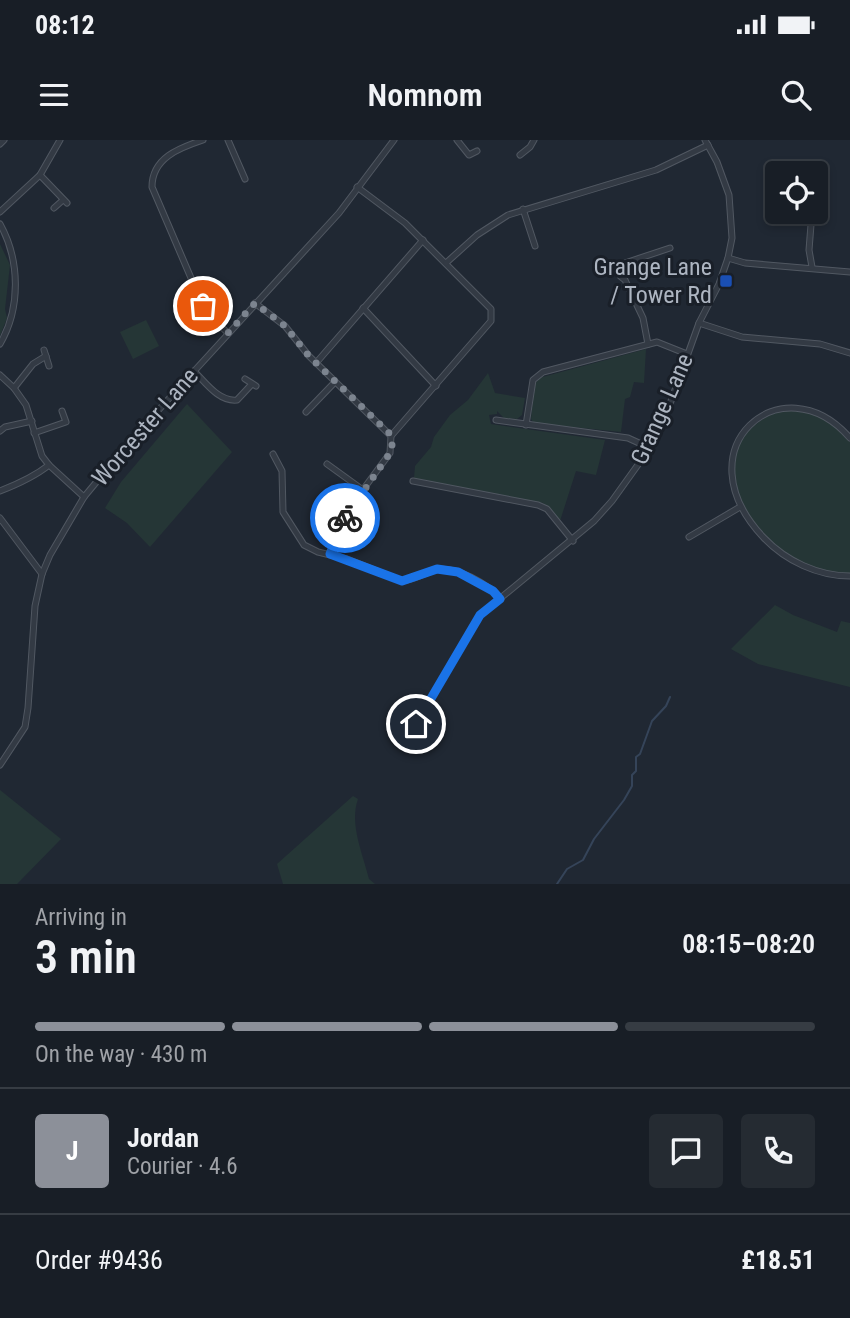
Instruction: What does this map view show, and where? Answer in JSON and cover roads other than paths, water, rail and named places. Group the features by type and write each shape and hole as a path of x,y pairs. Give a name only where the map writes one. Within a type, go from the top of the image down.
{"street":[{"path":"0,144 4,140"},
{"path":"203,140 167,156 158,164 152,187 207,314 228,333"},
{"path":"228,140 245,179"},
{"name":"Worcester Lane","path":"0,765 25,727 29,708 35,606 42,574 84,497 132,439 339,213 394,140"},
{"path":"457,140 468,156 477,151"},
{"path":"520,155 534,140"},
{"path":"0,212 40,175 58,142 49,141"},
{"path":"446,263 493,224 523,209 656,170 706,143"},
{"name":"Grange Lane","path":"408,724 416,724 480,615 573,541 612,501 650,448 671,401 699,323 719,284 732,237 729,195 706,143"},
{"path":"40,175 65,202 54,208"},
{"path":"330,554 348,510 390,453 391,436 491,321 492,314 491,309 423,240 357,187"},
{"path":"523,209 535,246"},
{"path":"0,224 14,261 15,286 12,314 0,344"},
{"path":"811,224 811,267"},
{"path":"316,363 423,240"},
{"path":"648,344 643,318 618,267 670,248"},
{"path":"728,258 745,263 850,272"},
{"path":"255,303 293,334 316,363 391,436"},
{"path":"363,309 436,386"},
{"path":"699,323 742,337 820,344 850,353"},
{"path":"526,425 533,380 543,372 657,342 687,354"},
{"path":"14,388 45,353 49,366"},
{"path":"194,371 229,401 237,400 254,385 245,379"},
{"path":"0,375 26,405 42,456 49,466 84,497"},
{"path":"306,412 335,382"},
{"path":"313,405 319,411"},
{"path":"850,438 829,417 817,412 789,408 765,415 742,434 731,459 730,475 740,507 763,537 789,559 820,572 850,576"},
{"path":"34,433 66,422 62,411"},
{"path":"496,420 628,438 650,448"},
{"path":"0,431 5,427 32,421"},
{"path":"273,454 282,471 283,512 309,549 330,554 402,581 437,569 458,572 493,591 500,599"},
{"path":"327,464 336,466 363,490"},
{"path":"0,491 34,478 49,466"},
{"path":"274,474 282,471"},
{"path":"413,481 538,505 547,509 573,541"},
{"path":"689,537 740,507"},
{"path":"0,518 42,574"}],"waterway":[{"path":"557,884 567,869 583,860 594,839 624,800 632,786 636,757 640,754 652,721 666,706 670,697"}],"place":[{"name":"Grange Lane / Tower Rd","path":"726,281"}]}
